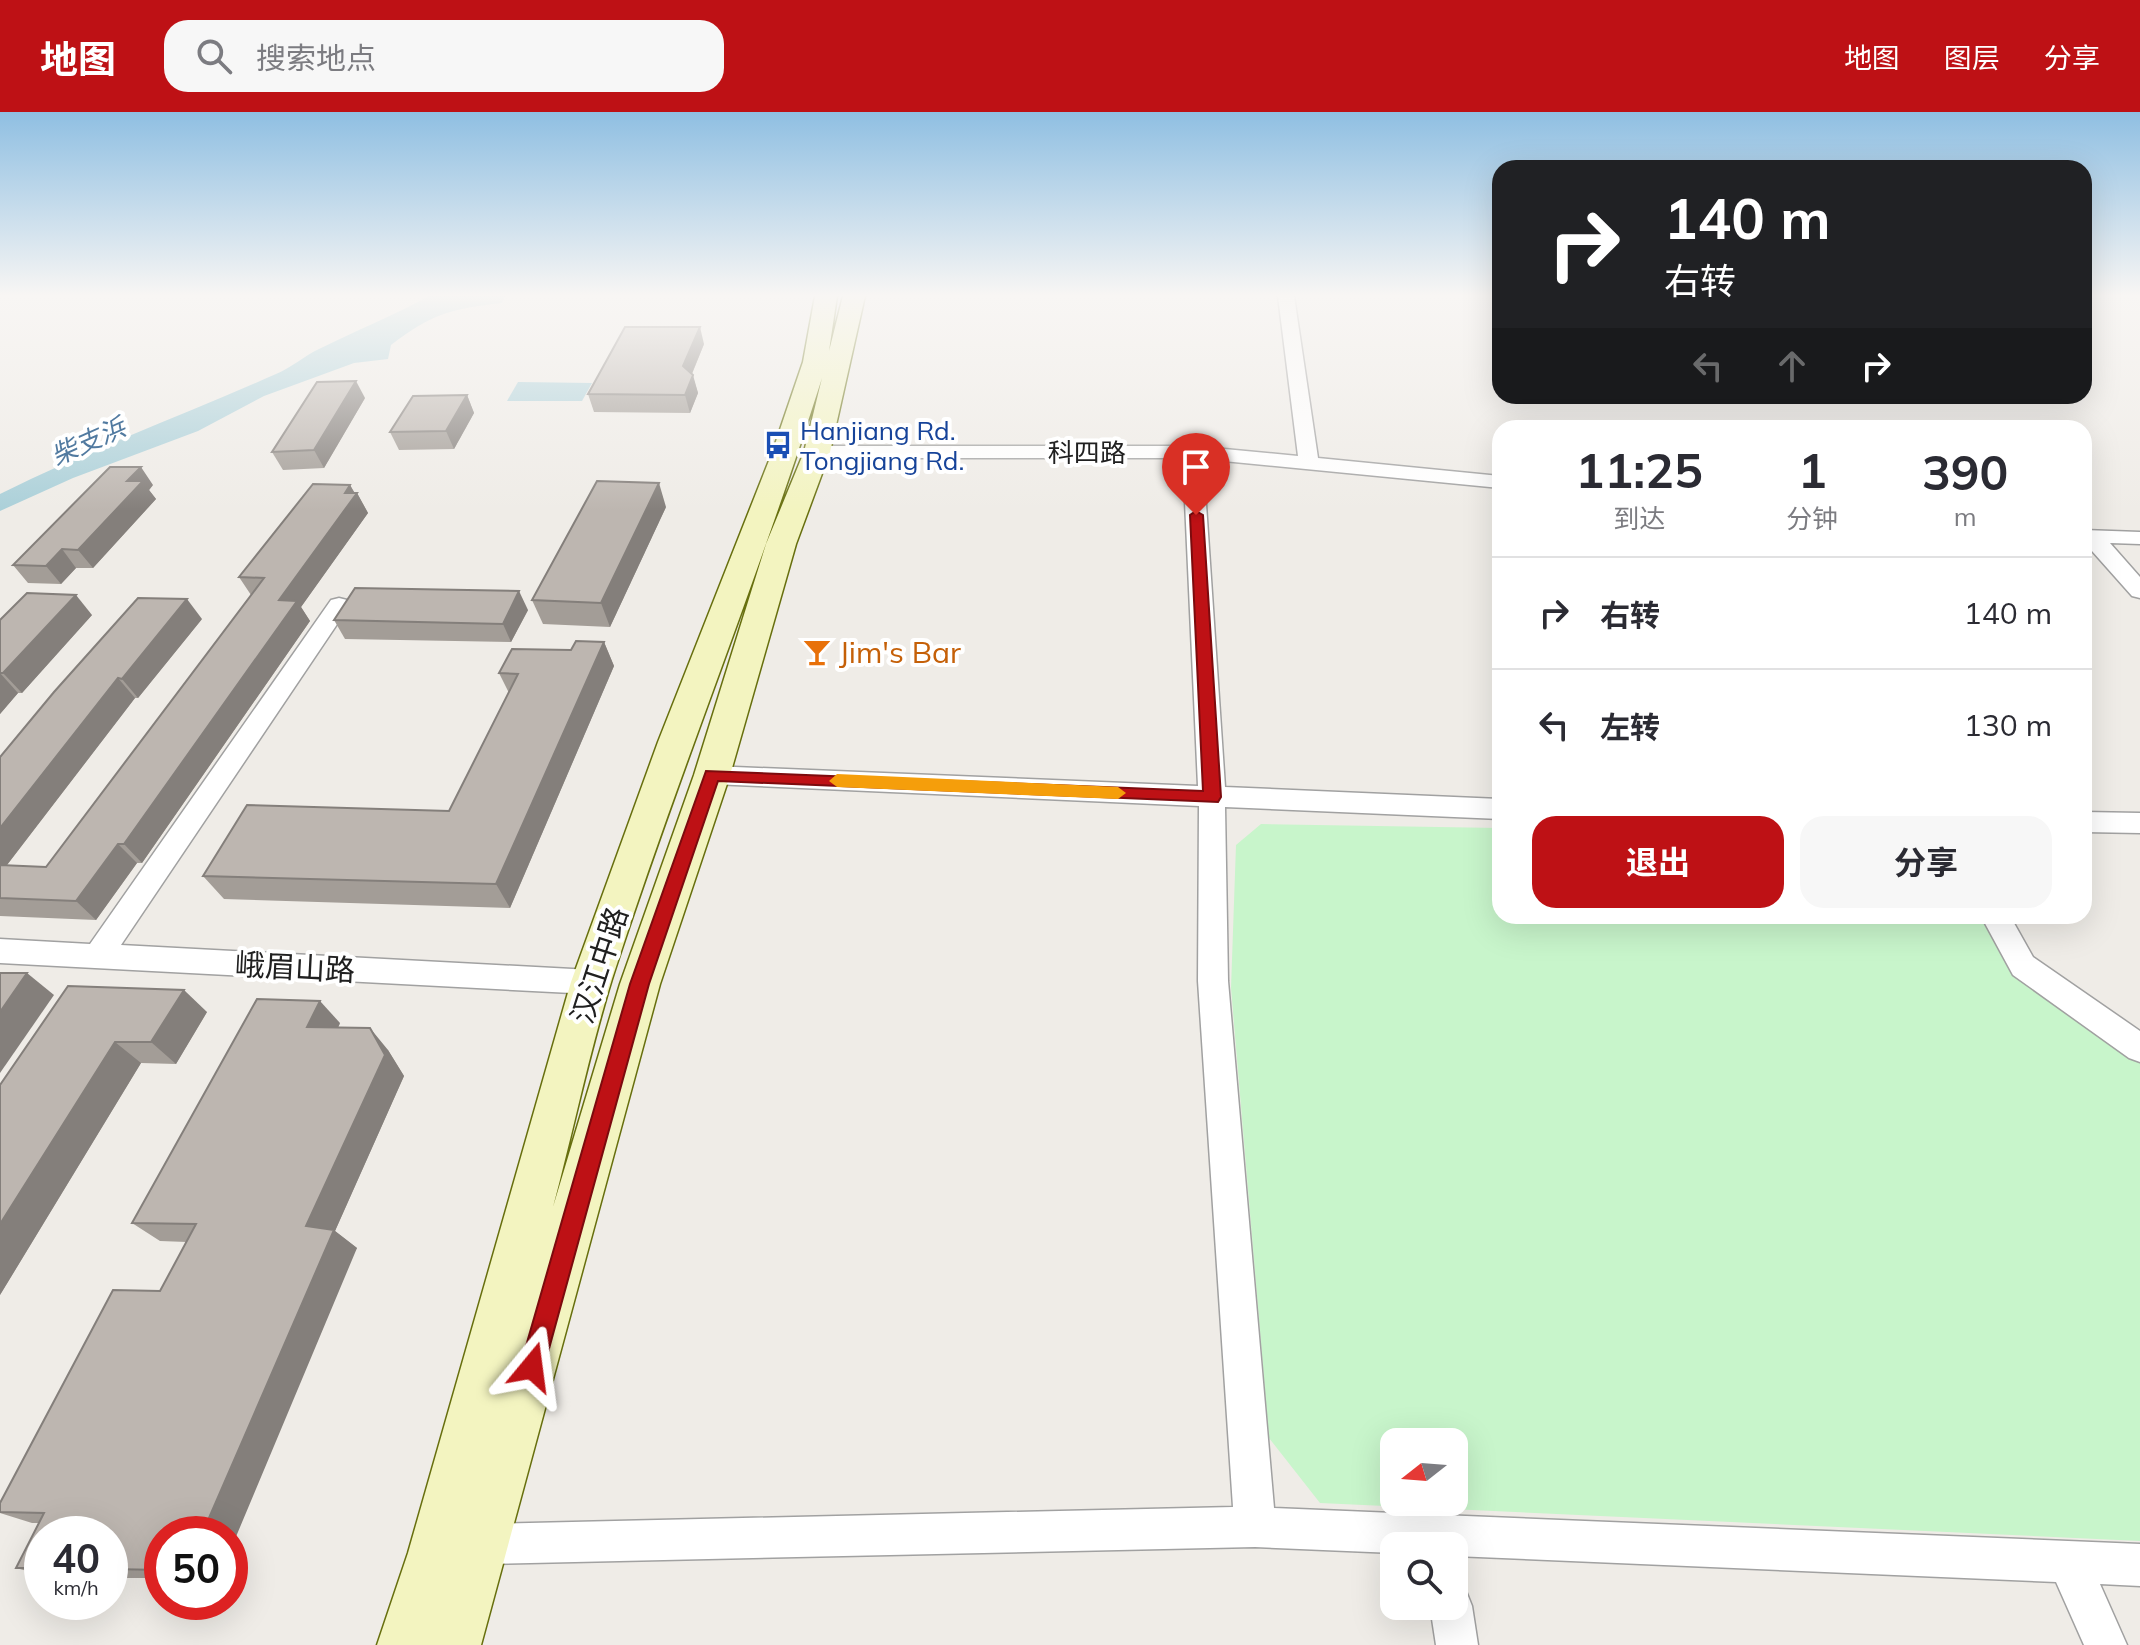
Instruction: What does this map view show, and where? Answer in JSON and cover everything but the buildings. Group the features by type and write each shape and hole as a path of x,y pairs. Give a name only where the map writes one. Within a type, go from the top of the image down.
{"main road":[{"name":"汉江中路","path":"406,1645 436,1553 591,982 675,742 785,453 813,368"},
{"name":"汉江中路","path":"452,1645 640,984 712,775 781,544 817,452 837,368"}],"street":[{"path":"1296,368 1309,464"},
{"name":"科四路","path":"817,452 1193,452 1492,481"},
{"path":"1193,452 1212,797 1213,981 1255,1527"},
{"path":"2092,536 2140,538"},
{"path":"2092,540 2140,591"},
{"path":"97,957 339,605"},
{"path":"712,775 1492,809"},
{"path":"2092,822 2140,823"},
{"path":"1999,924 2023,966 2140,1048"},
{"name":"峨眉山路","path":"0,951 591,982"},
{"path":"482,1544 1255,1527 1380,1536"},
{"path":"1468,1541 2140,1565"},
{"path":"2068,1562 2106,1645"},
{"path":"1453,1620 1457,1645"}],"green space":[{"path":"1261,824 1492,828 1492,924 1984,924 2008,968 2140,1059 2140,1541 1468,1510 1468,1428 1380,1428 1380,1506 1320,1503 1269,1438 1231,988 1236,845"}],"water":[{"path":"288,368 342,368 264,396 198,431 73,478 0,511 0,494"},
{"path":"518,382 592,383 582,401 507,401"}],"slow traffic":[{"path":"837,781 1118,793"}],"place":[{"name":"Hanjiang Rd. Tongjiang Rd.","path":"778,445"},
{"name":"Jim's Bar","path":"817,652"}],"route":[{"path":"532,1367 640,984 712,775 1212,797 1196,515"}],"water label":[{"name":"柴支浜","path":"88,441"}]}
